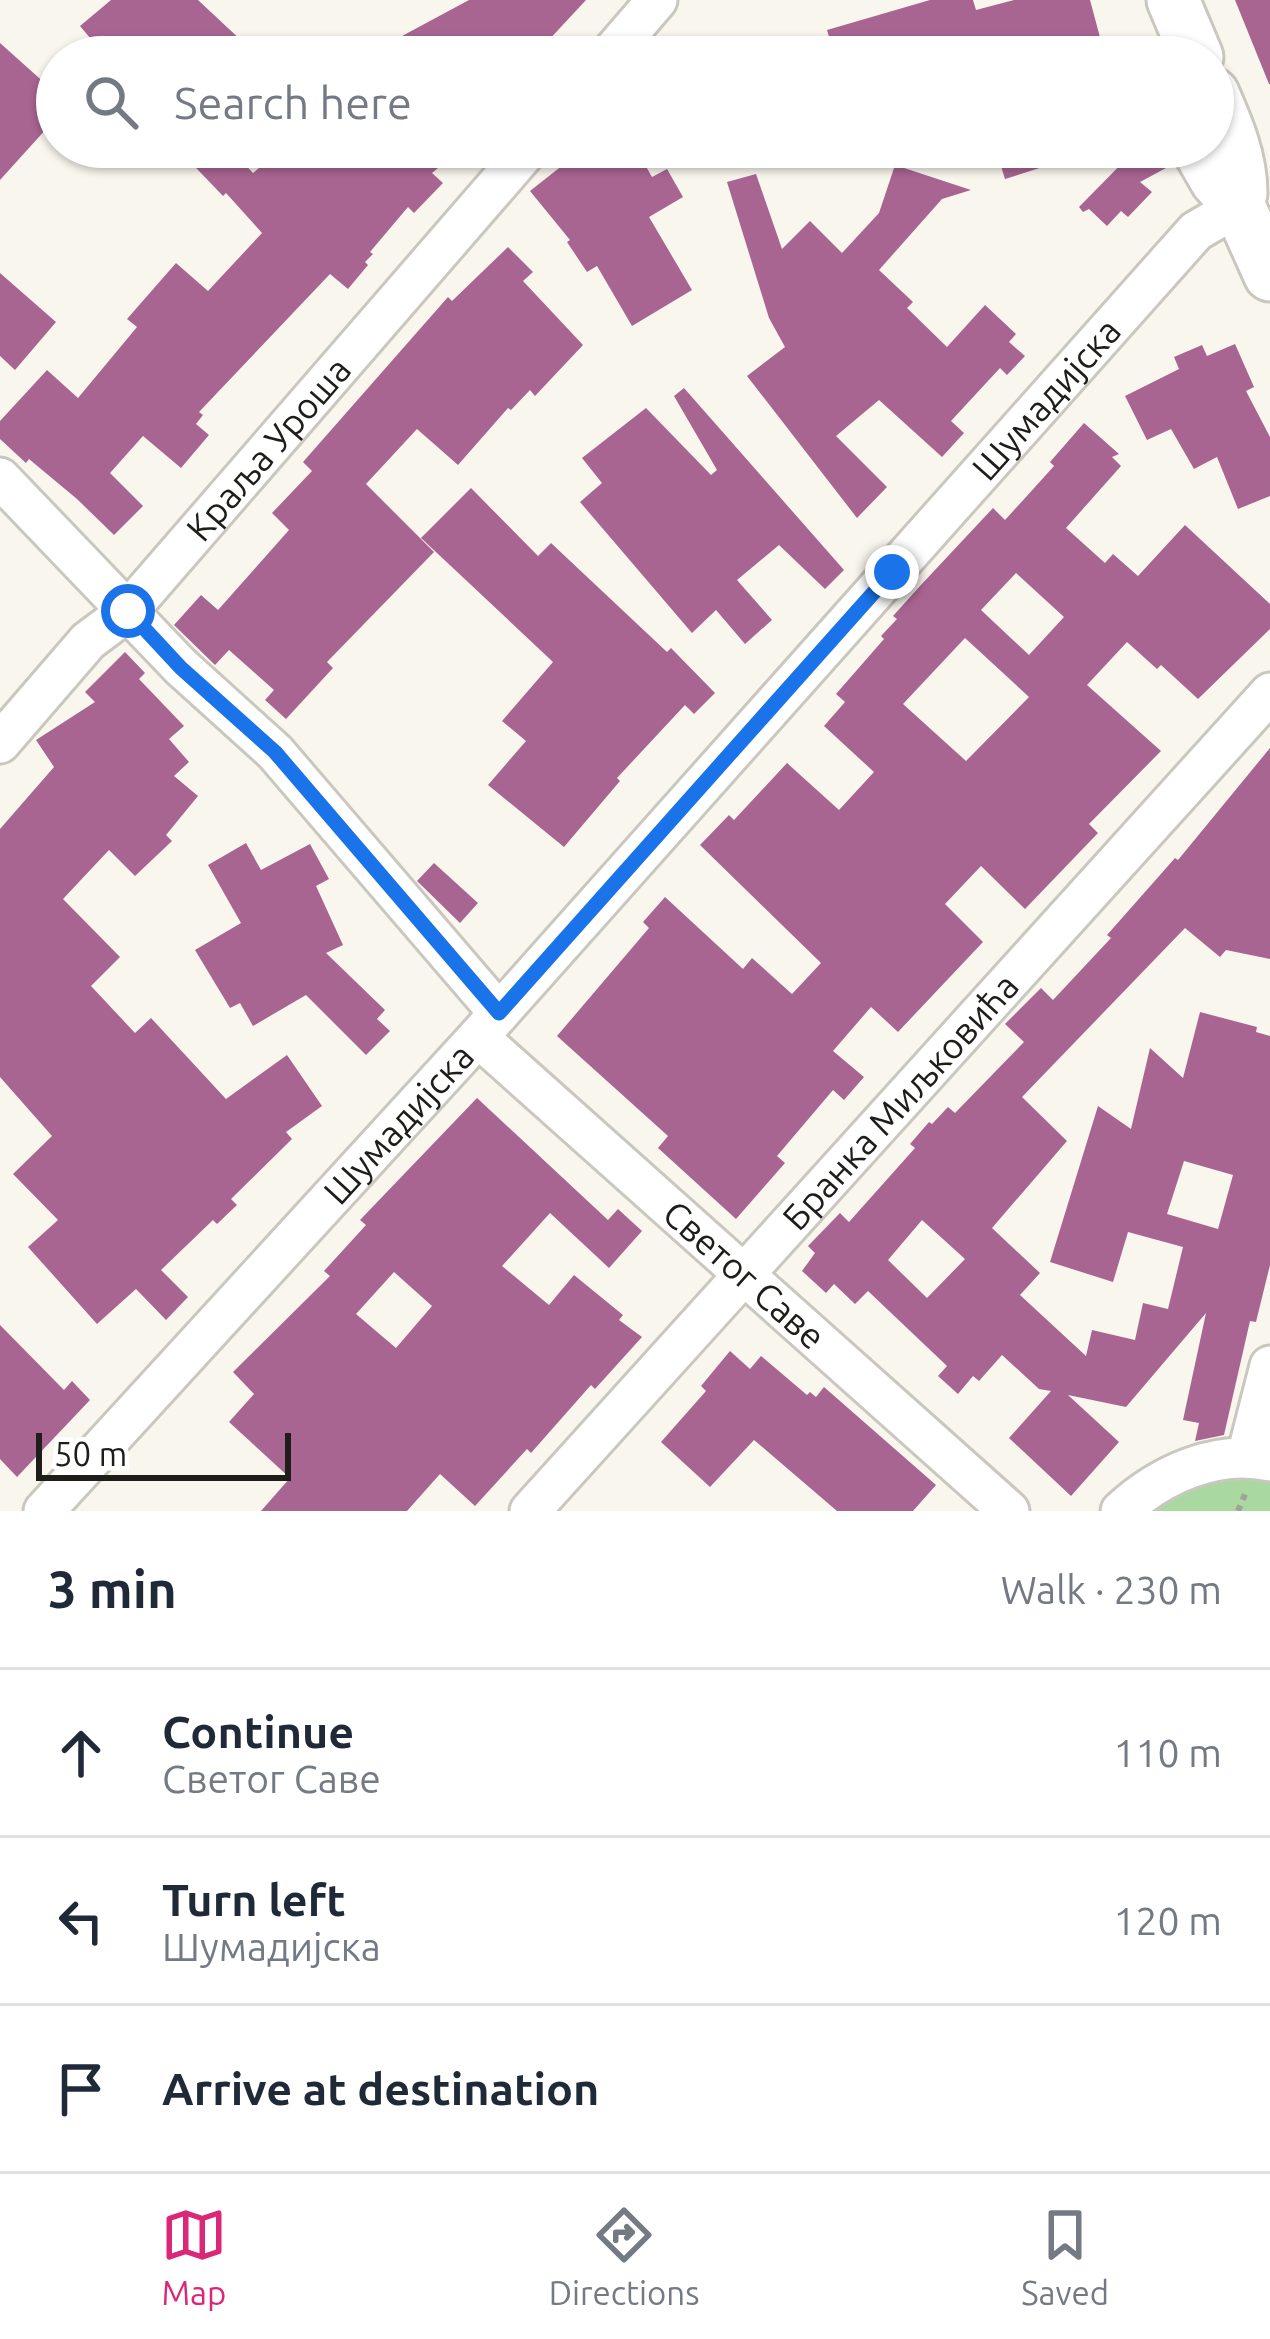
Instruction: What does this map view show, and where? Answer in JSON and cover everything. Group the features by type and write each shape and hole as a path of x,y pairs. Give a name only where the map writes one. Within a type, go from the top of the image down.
{"main road":[{"path":"1134,0 1150,36"},
{"path":"1173,0 1188,36"},
{"path":"1234,155 1240,172 1239,206"},
{"path":"1209,168 1239,206 1270,274"}],"street":[{"path":"626,36 657,0"},
{"name":"Краља Уроша","path":"0,743 88,641 128,611 512,168"},
{"name":"Шумадијска","path":"44,1511 488,1025 1196,231 1239,206"},
{"name":"Светог Саве","path":"0,478 181,668 275,752 488,1025 743,1276 987,1504"},
{"name":"Бранка Миљковића","path":"530,1511 1270,693"},
{"path":"1120,1511 1142,1491 1177,1471 1258,1458 1270,1366"}],"green space":[{"path":"1236,1469 1270,1482 1270,1511 1143,1511"}],"building":[{"path":"111,0 198,0 237,36 88,36 80,26"},
{"path":"469,0 586,0 553,36 402,36"},
{"path":"930,0 973,0 976,10 1014,0 1090,0 1100,36 829,36 827,30"},
{"path":"1235,0 1270,0 1270,84 1269,84"},
{"path":"0,43 36,75 36,140 0,180"},
{"path":"196,168 248,168 253,173 259,168 438,168 432,173 443,183 414,213 408,207 370,252 368,265 348,289 330,274 199,412 203,415 196,424 209,435 181,468 143,436 110,473 143,506 114,535 77,499 0,439 0,421 47,370 78,398 137,327 127,319 176,263 208,291 262,233 226,193 223,196"},
{"path":"559,168 647,168 652,177 667,169 683,197 649,217 692,290 632,326 597,266 587,272 570,240 530,191"},
{"path":"894,168 971,190 942,199 879,270 913,302 907,308 947,347 985,305 1016,334 1009,342 1025,356 1007,375 1000,368 951,421 964,433 942,457 879,400 836,436 887,487 857,518 747,376 785,347 769,318 727,182 756,174 782,249 810,221 842,253 879,213"},
{"path":"1002,168 1040,168 1005,179"},
{"path":"1117,168 1166,168 1140,182 1152,192 1128,217 1121,211 1107,226 1089,209 1083,212 1079,207"},
{"path":"508,247 533,272 523,281 583,345 535,396 530,390 508,408 458,465 417,429 366,484 434,552 327,662 333,668 286,719 265,700 274,690 229,650 215,665 174,625 201,595 218,610 289,530 272,513 312,471 303,462 448,297 452,301"},
{"path":"0,273 56,322 15,370 0,356"},
{"path":"1235,344 1254,387 1246,391 1270,437 1270,496 1238,509 1217,457 1194,469 1171,429 1147,440 1125,396 1179,369 1174,357 1202,345 1207,356"},
{"path":"684,388 844,570 825,589 779,545 737,580 772,620 745,644 716,610 692,633 580,502 602,483 582,458 646,408 711,475 717,470 674,396"},
{"path":"1084,423 1119,454 1112,457 1121,466 1066,528 1105,563 1113,554 1138,576 1185,525 1270,604 1270,629 1198,699 1127,642 1087,685 1161,751 1089,824 1098,833 1025,909 981,866 945,904 983,942 898,1032 871,1007 833,1051 864,1077 844,1100 833,1090 777,1156 785,1163 736,1219 658,1148 668,1136 557,1036 649,928 643,922 665,897 743,969 752,958 792,994 821,963 700,845 729,815 734,820 787,763 839,810 874,772 824,726 845,702 836,694 884,639 881,636 897,619 893,616 920,586 993,508 1005,520 1054,466 1050,462","holes":["1016,573 1064,617 1029,655 981,610","965,638 1029,697 966,761 903,704"]},
{"path":"471,488 538,556 551,543 715,693 694,714 685,705 617,778 620,781 564,847 488,785 526,741 502,721 553,662 421,538"},
{"path":"125,652 145,673 139,679 184,726 169,739 189,762 174,776 198,796 166,835 172,841 135,876 109,850 63,899 120,957 91,986 135,1033 151,1018 226,1099 287,1055 322,1106 286,1132 292,1139 231,1199 237,1205 217,1224 213,1220 161,1270 188,1297 166,1320 136,1289 97,1324 28,1247 58,1220 13,1174 52,1136 0,1077 0,829 54,767 36,740 95,702 85,692"},
{"path":"1270,748 1270,959 1226,950 1220,957 1185,928 1022,1097 1067,1141 992,1228 1040,1273 1020,1295 1086,1356 1092,1330 1135,1340 1143,1303 1168,1309 1183,1247 1128,1232 1113,1282 1050,1262 1098,1106 1131,1129 1150,1048 1183,1078 1200,1012 1257,1027 1256,1032 1270,1036 1270,1265 1256,1322 1250,1321 1224,1435 1195,1441 1199,1423 1183,1420 1206,1313 1126,1407 1068,1395 1119,1442 1071,1496 1009,1438 1051,1391 1039,1389 1002,1355 979,1381 973,1376 958,1394 938,1376 947,1366 868,1291 855,1304 834,1284 826,1293 802,1271 815,1253 808,1246 840,1213 849,1222 915,1148 910,1144 929,1122 948,1107 955,1113 1024,1042 1005,1024 1041,988 1053,1000","holes":["1184,1161 1233,1175 1218,1229 1167,1214","922,1220 965,1259 927,1298 888,1260"]},
{"path":"246,843 261,870 310,844 329,879 316,886 343,945 326,953 385,1010 377,1019 390,1031 366,1055 306,995 253,1026 240,1003 230,1008 195,950 241,923 208,865"},
{"path":"434,863 478,903 460,923 417,881"},
{"path":"477,1098 608,1220 618,1209 642,1231 609,1268 550,1213 502,1266 549,1305 574,1275 642,1337 475,1506 440,1474 407,1511 261,1511 290,1478 229,1422 254,1394 233,1372 330,1276 324,1271 366,1225 360,1220","holes":["394,1272 432,1306 396,1348 356,1314"]},
{"path":"0,1325 64,1390 72,1381 90,1400 17,1477 0,1459"},
{"path":"730,1351 750,1369 761,1356 807,1395 816,1397 824,1387 936,1485 913,1511 837,1511 754,1440 710,1487 661,1442 706,1391 701,1386"}],"route":[{"path":"128,611 181,668 275,752 499,1013 892,572"}]}
